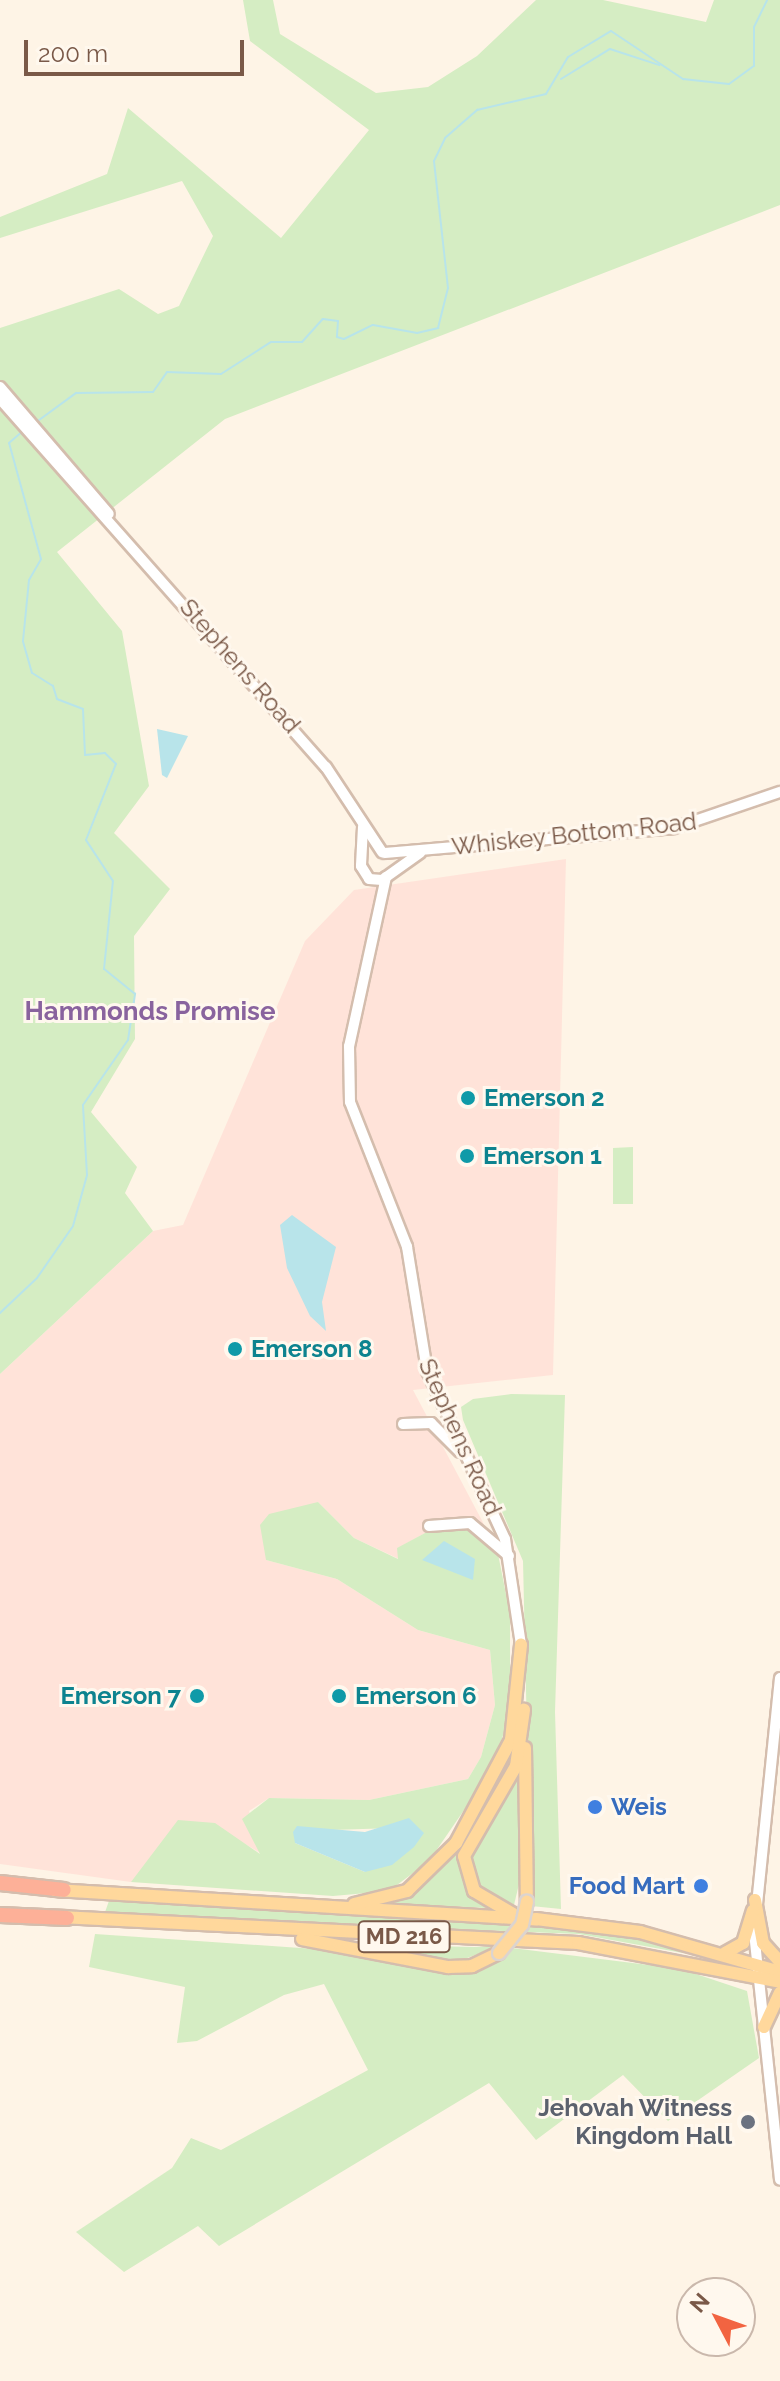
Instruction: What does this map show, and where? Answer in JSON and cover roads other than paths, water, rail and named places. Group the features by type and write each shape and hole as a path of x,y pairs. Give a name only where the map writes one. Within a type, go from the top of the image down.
{"highway":[{"path":"0,1884 64,1890"},
{"path":"0,1914 67,1918"}],"main road":[{"path":"231,1929 448,1967 472,1966 499,1953 522,1925 527,1902 521,1645"},
{"path":"231,1902 369,1903 421,1882 456,1843 503,1761 521,1645"},
{"path":"524,1710 516,1766 472,1832 464,1868 481,1900 536,1919"},
{"name":"MD 216","path":"64,1890 536,1919 640,1932 725,1953 780,1982"},
{"path":"725,1953 743,1943 755,1900"},
{"path":"755,1900 763,1943 780,1962"},
{"name":"MD 216","path":"67,1918 231,1929 578,1943 780,1972"},
{"path":"764,2027 780,1992"}],"street":[{"name":"Stephens Road","path":"0,387 18,412 334,776 383,853 389,873 349,1046 350,1102 407,1247 427,1371 512,1560 521,1645"},
{"name":"Stephens Road","path":"0,399 18,412"},
{"name":"Whiskey Bottom Road","path":"383,853 662,829 764,800 780,792"},
{"name":"Whiskey Bottom Road","path":"764,800 780,799"},
{"path":"363,824 362,862 383,853"},
{"name":"Whiskey Bottom Road","path":"372,880 429,850"},
{"name":"Stephens Road","path":"362,862 372,880 379,907"},
{"path":"403,1424 431,1423 470,1463"},
{"path":"429,1526 475,1525 512,1560"},
{"path":"780,1678 755,1900 755,1970 780,2180"}],"water":[{"path":"157,729 188,736 167,778 162,775"},
{"path":"292,1215 336,1247 322,1302 326,1331 310,1316 287,1268 280,1225"},
{"path":"444,1541 475,1559 473,1580 422,1560"},
{"path":"409,1818 424,1833 414,1847 392,1865 365,1872 295,1843 293,1832 297,1826 365,1832"}],"waterway":[{"path":"35,423 76,393 153,392 167,372 221,374 271,342 302,342 323,319 338,321 337,337 344,339 373,325 417,333 438,328 448,288 434,161 445,138 477,110 546,94 568,57 611,31 683,79 729,84 754,66 754,27 767,0"},
{"path":"561,79 610,49 659,65"},
{"path":"0,1313 37,1278 73,1226 87,1175 83,1105 128,1040 135,994 104,969 113,881 86,840 116,764 105,753 85,755 83,709 57,699 53,686 32,673 23,641 29,580 41,559 9,443 23,431"}],"place":[{"name":"Emerson 2","path":"468,1098"},
{"name":"Emerson 1","path":"467,1156"},
{"name":"Emerson 8","path":"235,1349"},
{"name":"Emerson 7","path":"197,1696"},
{"name":"Emerson 6","path":"339,1696"},
{"name":"Weis","path":"595,1807"},
{"name":"Food Mart","path":"701,1886"},
{"name":"Jehovah Witness Kingdom Hall","path":"748,2122"}],"district":[{"name":"Hammonds Promise","path":"150,1012"}]}
